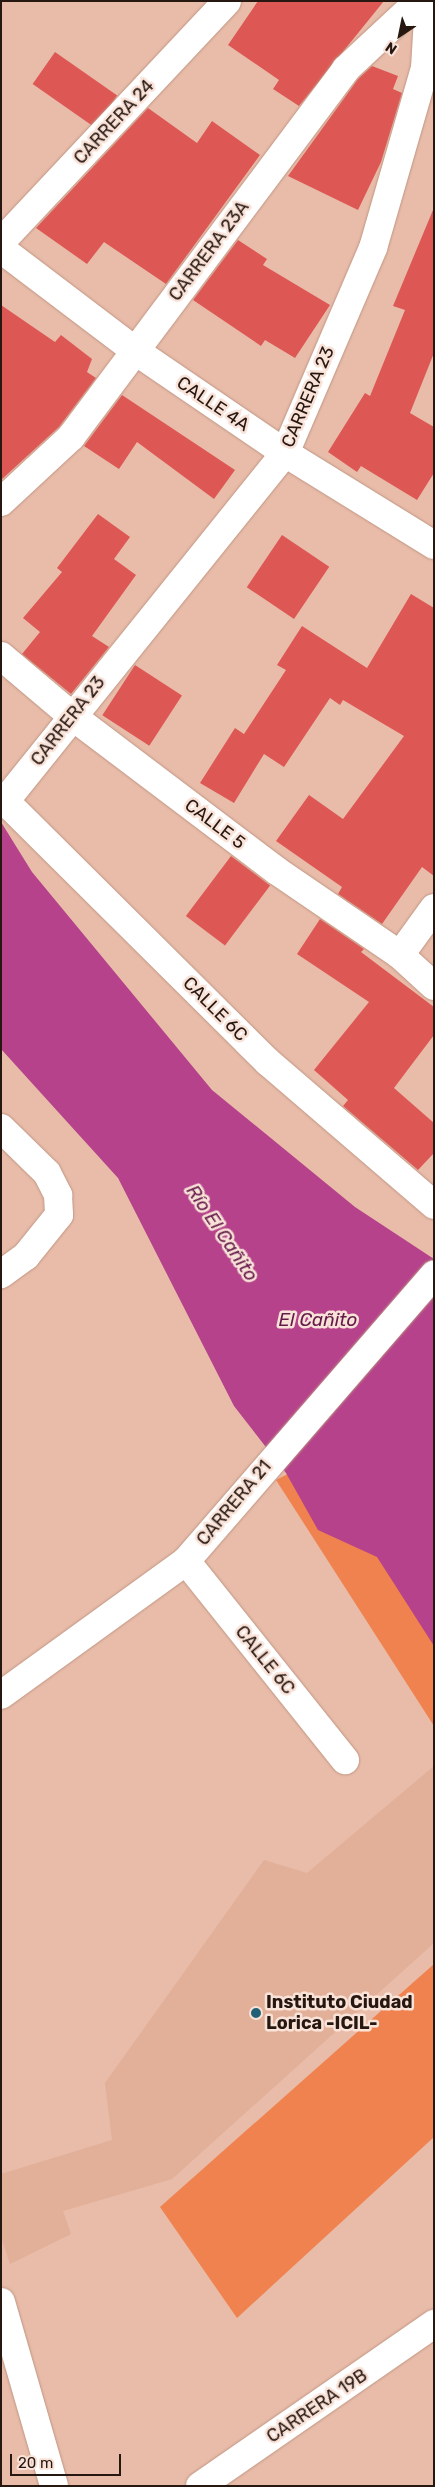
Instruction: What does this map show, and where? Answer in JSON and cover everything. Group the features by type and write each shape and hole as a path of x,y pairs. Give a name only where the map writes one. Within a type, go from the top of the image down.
{"street":[{"name":"CARRERA 24","path":"1,242 227,1"},
{"name":"CARRERA 23A","path":"1,502 71,437 134,350 346,69 419,1"},
{"name":"CARRERA 23","path":"6,801 72,716 285,453 373,248 425,68 429,1"},
{"name":"CALLE 4A","path":"1,249 134,350 285,453 434,545"},
{"name":"CALLE 5","path":"1,656 72,716 277,871 400,955 434,986"},
{"name":"CALLE 6C","path":"6,801 268,1062 434,1205"},
{"path":"400,955 434,908"},
{"path":"1,1128 47,1173 58,1195 59,1214 26,1256 1,1274"},
{"name":"CARRERA 21","path":"1,1695 186,1560 247,1486 434,1275"},
{"name":"CALLE 6C","path":"186,1560 345,1760"},
{"path":"1,2302 54,2486"},
{"name":"CARRERA 19B","path":"200,2486 434,2324"}],"shaded area":[{"path":"434,1398 434,1726 276,1480"},
{"name":"Instituto Ciudad Lorica -ICIL-","path":"434,1766 434,1943 172,2179 63,2211 71,2234 10,2264 1,2237 1,2174 112,2140 105,2083 264,1860 307,1873"},
{"path":"434,1964 434,2137 237,2318 160,2207"}],"water":[{"name":"El Cañito","path":"1,822 32,872 212,1090 355,1207 434,1259 434,1646 377,1557 318,1530 286,1473 234,1406 118,1178 1,1049"}],"building":[{"path":"258,1 384,1 299,106 273,89 279,80 228,45"},
{"path":"55,52 117,96 95,128 33,84"},
{"path":"372,66 398,76 393,89 402,93 381,162 358,210 288,176 358,79"},
{"path":"148,108 197,143 212,121 260,155 166,284 104,242 87,264 36,228"},
{"path":"433,210 434,353 410,413 434,427 434,473 417,500 361,466 357,472 328,452 365,393 370,396 405,310 393,306"},
{"path":"238,240 267,259 263,265 330,305 295,358 265,340 261,346 193,300"},
{"path":"1,305 55,342 61,335 92,359 87,372 96,378 59,427 1,480"},
{"path":"122,395 235,470 214,499 137,442 119,469 84,446"},
{"path":"98,514 130,537 114,559 136,575 92,636 109,647 71,694 22,654 40,632 23,618 62,572 57,568"},
{"path":"282,535 329,567 294,619 247,587"},
{"path":"411,594 434,608 434,876 422,867 382,924 338,894 342,887 276,841 309,795 343,819 404,736 343,700 340,705 330,698 284,767 264,754 234,803 200,783 235,728 244,734 286,670 277,665 302,626 367,668"},
{"path":"135,665 182,695 149,746 102,715"},
{"path":"231,856 270,885 225,945 186,916"},
{"path":"320,919 364,949 361,952 434,1007 434,1035 394,1088 434,1123 434,1153 418,1170 343,1106 348,1100 314,1070 369,1002 297,954"}],"place":[{"name":"Instituto Ciudad Lorica -ICIL-","path":"256,2013"}],"water label":[{"name":"Río El Cañito","path":"222,1233"}]}
